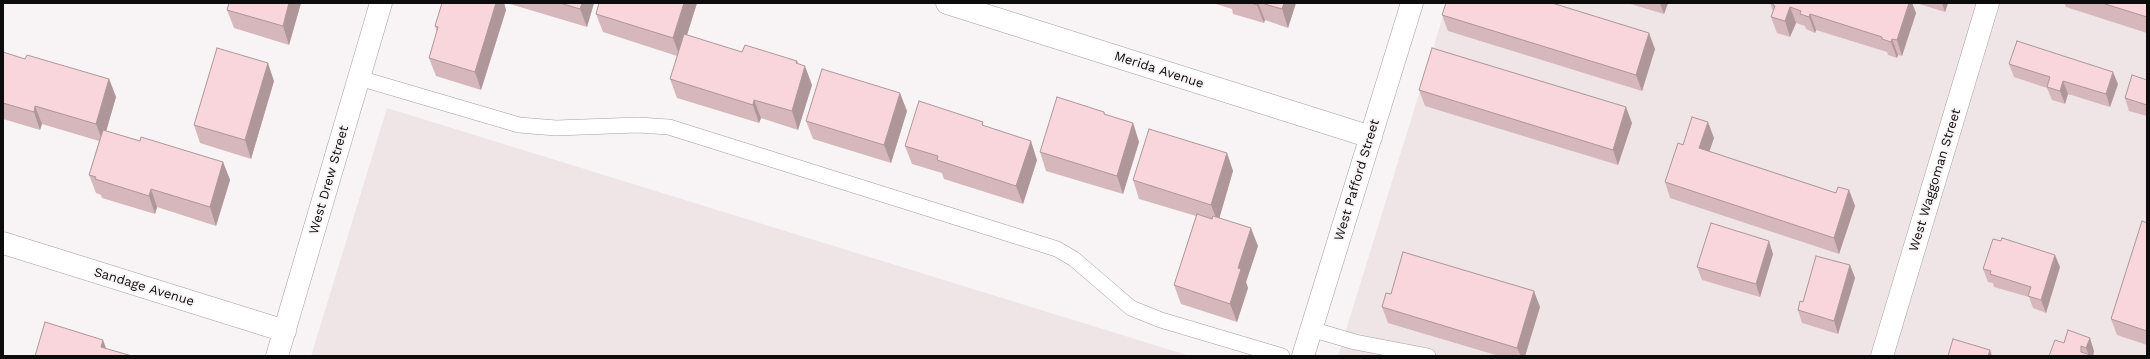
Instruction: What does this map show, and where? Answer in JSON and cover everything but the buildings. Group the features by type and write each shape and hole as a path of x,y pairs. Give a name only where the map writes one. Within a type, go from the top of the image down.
{"street":[{"name":"West Drew Street","path":"277,356 381,3"},
{"name":"Merida Avenue","path":"947,3 1371,137"},
{"name":"West Pafford Street","path":"1303,356 1412,3"},
{"name":"West Waggoman Street","path":"1882,356 1988,3"},
{"name":"Sandage Avenue","path":"3,243 285,331"}],"lane":[{"path":"359,78 520,125 556,128 638,125 669,127 1057,249 1074,259 1131,308 1161,320 1282,356"},
{"path":"1311,329 1355,342 1428,356"}],"shaded area":[{"path":"1447,3 2147,3 2147,356 1338,356"},
{"path":"387,108 1190,356 311,356"}]}
